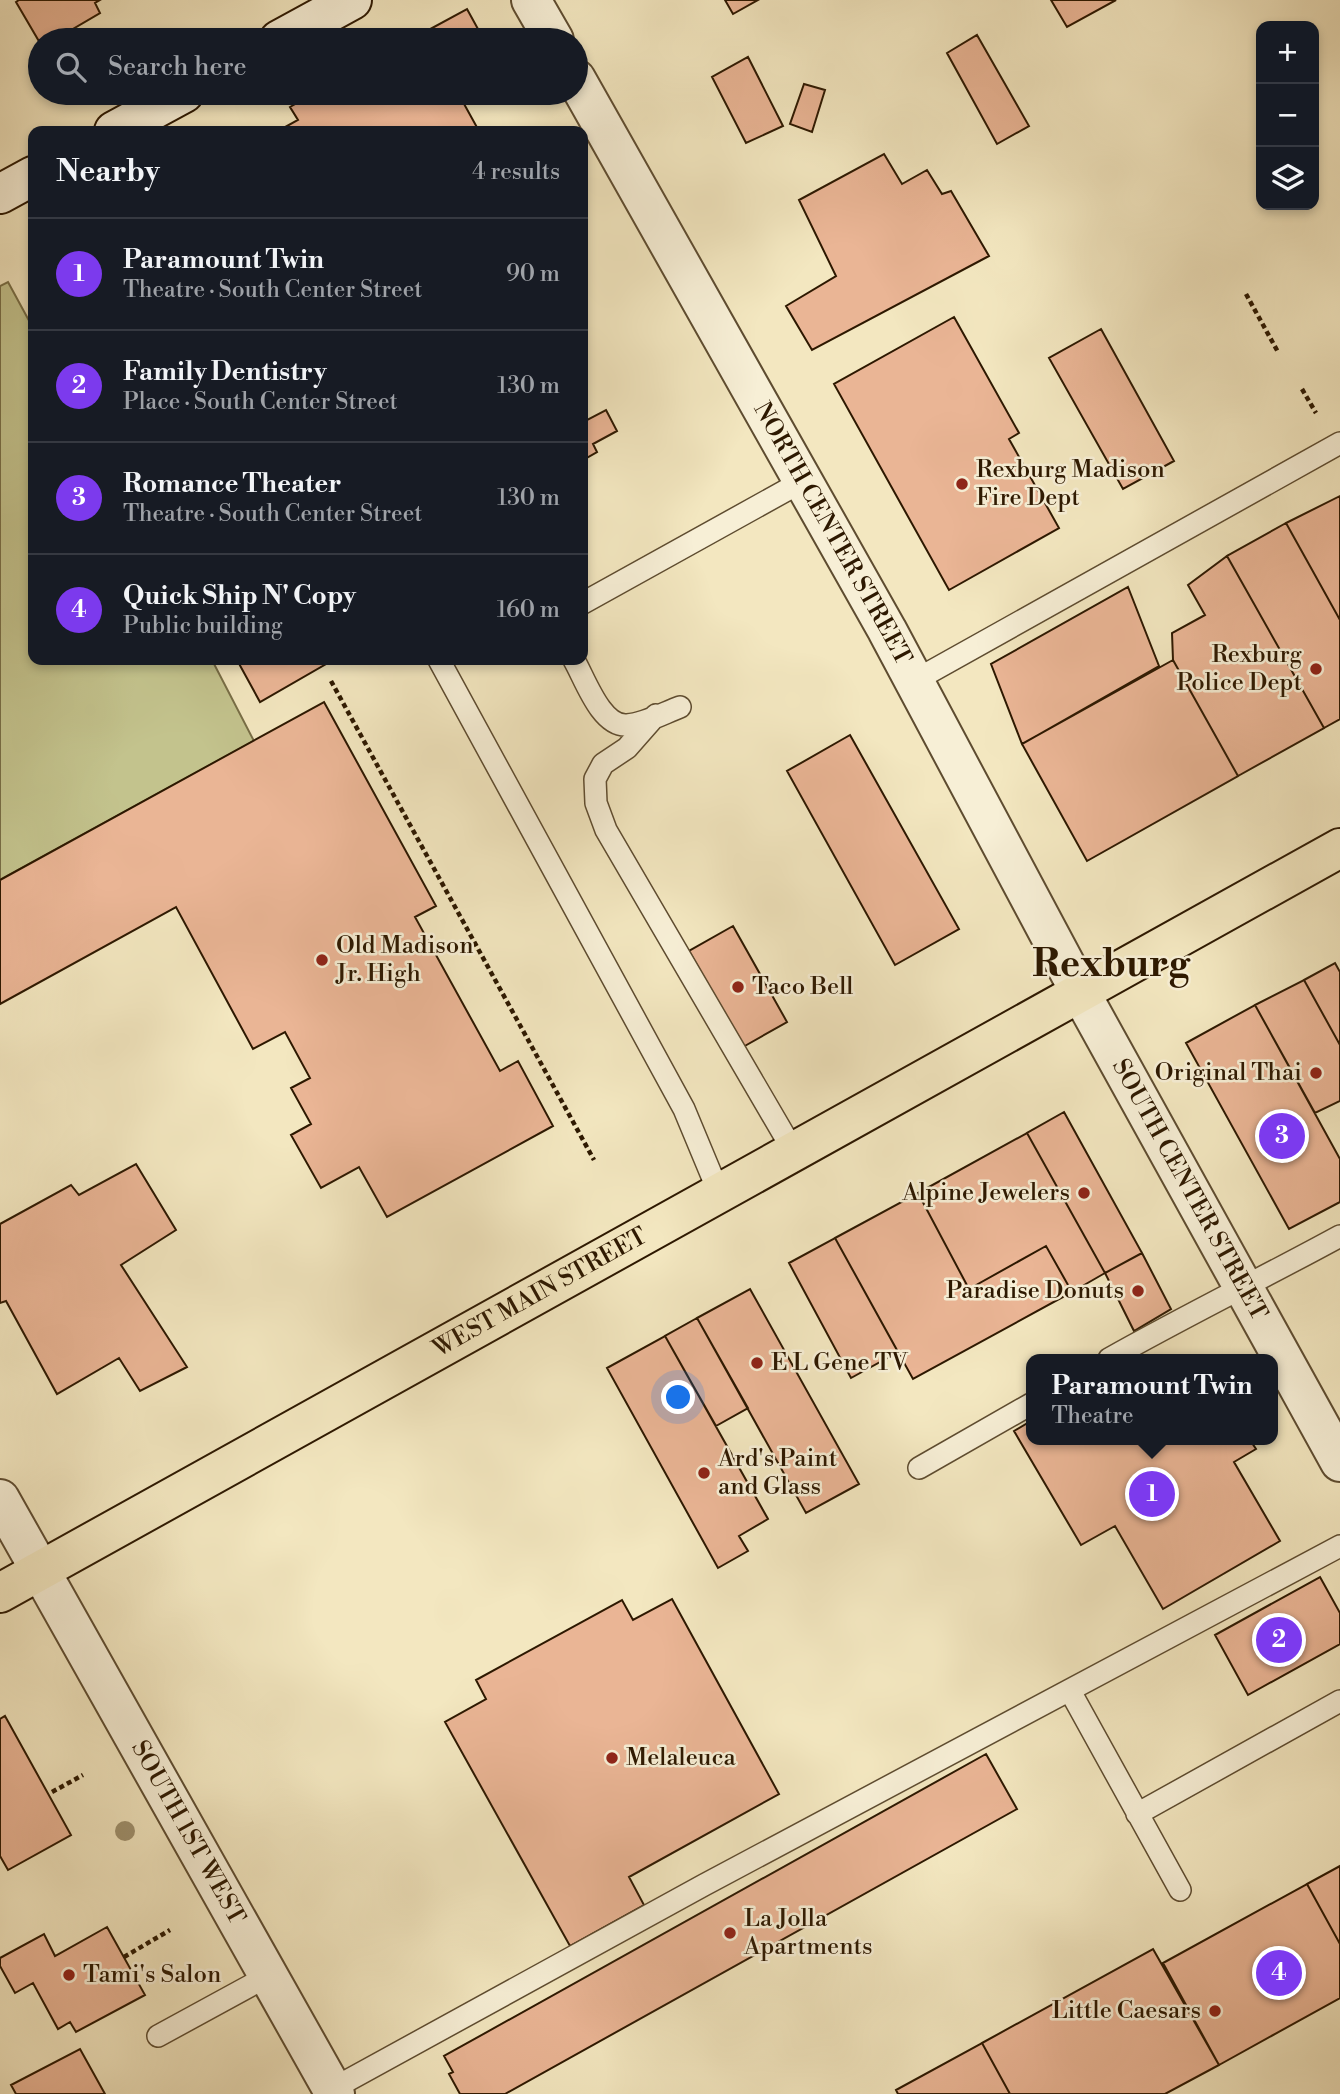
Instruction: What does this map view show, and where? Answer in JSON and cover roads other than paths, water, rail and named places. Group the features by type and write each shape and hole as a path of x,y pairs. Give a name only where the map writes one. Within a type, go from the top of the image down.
{"main road":[{"name":"WEST MAIN STREET","path":"0,1593 1340,848"}],"street":[{"path":"301,28 352,0"},
{"path":"531,0 547,28"},
{"name":"NORTH CENTER STREET","path":"588,100 915,681 1080,992"},
{"path":"123,126 162,105"},
{"path":"0,194 28,179"},
{"name":"SOUTH CENTER STREET","path":"1080,992 1340,1462"},
{"name":"SOUTH 1ST WEST","path":"0,1499 268,1976 330,2092"}],"lane":[{"path":"915,681 1340,443"},
{"path":"588,600 803,481"},
{"path":"442,665 684,1110 719,1193"},
{"path":"578,665 604,714 615,723 628,725 680,707"},
{"path":"656,715 627,748 603,764 596,779 596,803 606,830 794,1152"},
{"path":"1118,1354 1203,1306 1245,1289 1340,1236"},
{"path":"919,1468 1026,1407"},
{"path":"330,2092 704,1885 1340,1546"},
{"path":"1070,1691 1180,1890"},
{"path":"1137,1814 1340,1701"},
{"path":"158,2036 268,1976"}],"place":[{"name":"Rexburg Madison Fire Dept","path":"962,484"},
{"name":"Rexburg Police Dept","path":"1316,669"},
{"name":"Old Madison Jr. High","path":"322,960"},
{"name":"Taco Bell","path":"738,987"},
{"name":"Original Thai","path":"1316,1073"},
{"name":"Romance Theater","path":"1282,1136"},
{"name":"Alpine Jewelers","path":"1084,1193"},
{"name":"Paradise Donuts","path":"1138,1291"},
{"name":"E L Gene TV","path":"757,1363"},
{"name":"Ard's Paint and Glass","path":"704,1473"},
{"name":"Paramount Twin","path":"1152,1494"},
{"name":"Family Dentistry","path":"1279,1640"},
{"name":"Melaleuca","path":"612,1758"},
{"name":"La Jolla Apartments","path":"730,1933"},
{"name":"Quick Ship N' Copy","path":"1279,1973"},
{"name":"Tami's Salon","path":"69,1975"},
{"name":"Little Caesars","path":"1215,2011"}],"district":[{"name":"Rexburg","path":"1111,964"}]}
